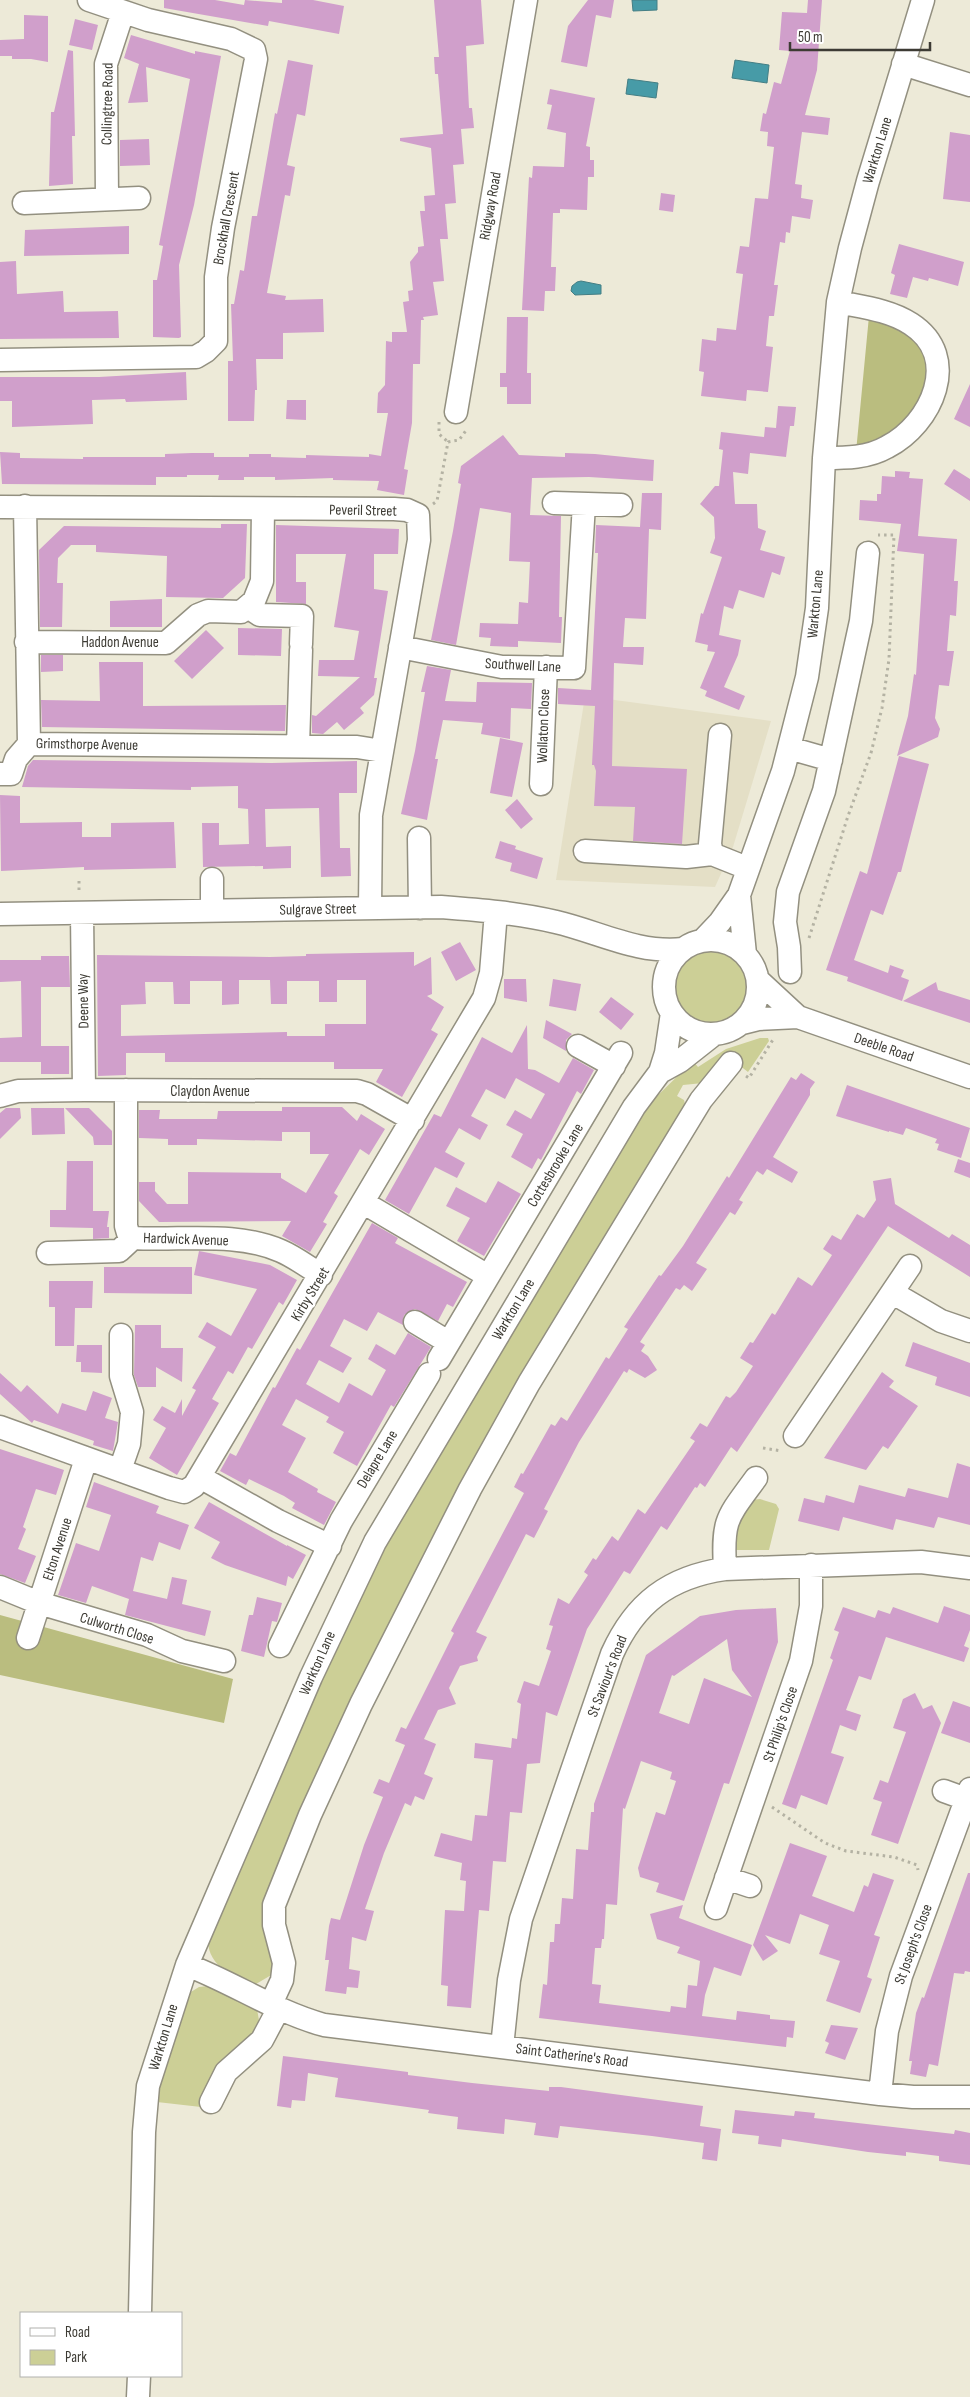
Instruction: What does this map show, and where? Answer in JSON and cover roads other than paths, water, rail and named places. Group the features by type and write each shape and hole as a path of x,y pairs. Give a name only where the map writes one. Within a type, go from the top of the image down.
{"street":[{"name":"Brockhall Crescent","path":"0,360 196,357 206,351 216,341 217,267 224,218 256,59 254,50 231,39 187,30 123,12 89,0"},
{"name":"Ridgway Road","path":"454,418 526,0"},
{"name":"Warkton Lane","path":"692,945 720,922 738,895 783,771 808,677 817,608 824,458 838,302 850,248 923,0"},
{"name":"Collingtree Road","path":"107,199 106,64 123,12"},
{"path":"903,64 970,85"},
{"path":"24,202 139,198"},
{"path":"824,458 849,458 888,447 900,438 924,413 938,383 939,372 936,352 931,342 911,324 883,312 838,302"},
{"path":"554,503 621,505"},
{"name":"Southwell Lane","path":"400,647 481,664 514,668 574,668 584,504"},
{"name":"Grimsthorpe Avenue","path":"25,506 29,744 356,747 382,751"},
{"name":"Peveril Street","path":"0,507 394,509 407,510 418,515 419,540 371,815 370,908"},
{"path":"263,509 262,581 259,593 248,607 260,615 302,616 298,746"},
{"path":"790,972 785,922 788,892 824,791 861,621 868,544"},
{"name":"Haddon Avenue","path":"26,642 166,642 198,615 208,611 240,612 248,607"},
{"name":"Wollaton Close","path":"541,784 546,667"},
{"path":"712,854 710,844 720,735"},
{"path":"0,774 11,774 16,759 29,744"},
{"path":"789,748 831,760"},
{"path":"419,838 420,908"},
{"path":"585,851 686,857 712,854 747,868"},
{"path":"212,878 212,910"},
{"name":"Warkton Lane","path":"738,895 745,954"},
{"name":"Sulgrave Street","path":"0,914 81,902 212,910 420,908 496,912 555,922 590,931 631,947 665,951 692,945"},
{"name":"Deene Way","path":"81,902 84,1090"},
{"name":"Kirby Street","path":"0,1428 184,1492 194,1486 413,1120 488,987 496,912"},
{"path":"725,942 740,949 750,960 758,980 757,1002 747,1018 732,1030 713,1035 689,1029 672,1013 667,1004 664,984 669,964 692,945 725,942"},
{"name":"Sulgrave Street","path":"631,947 664,984"},
{"name":"Deeble Road","path":"758,980 798,1018"},
{"name":"Warkton Lane","path":"140,2312 144,2132 148,2086 187,1965 311,1677 375,1542 634,1107 660,1072 666,1054 672,1013"},
{"name":"Deeble Road","path":"742,1023 758,1019 798,1018 970,1077"},
{"name":"Warkton Lane","path":"660,1072 680,1061 713,1035"},
{"name":"Cottesbrooke Lane","path":"439,1358 617,1059 578,1046"},
{"path":"211,2102 226,2072 262,2040 275,2006 282,1980 284,1963 274,1925 274,1905 310,1815 361,1704 470,1489 529,1383 701,1100 731,1063"},
{"name":"Claydon Avenue","path":"0,1096 18,1091 84,1090 357,1091 367,1094 413,1120"},
{"name":"Hardwick Avenue","path":"126,1090 126,1226 128,1234 133,1238 220,1239 255,1243 281,1251 321,1274"},
{"path":"364,1203 488,1276"},
{"path":"48,1253 119,1251 133,1238"},
{"path":"795,1436 910,1266"},
{"path":"893,1292 941,1321 970,1331"},
{"path":"415,1322 439,1358"},
{"path":"120,1470 129,1444 132,1412 122,1376 121,1335"},
{"name":"Delapre Lane","path":"280,1646 364,1478 439,1358"},
{"name":"Elton Avenue","path":"28,1638 86,1459"},
{"path":"200,1477 278,1522 330,1546"},
{"path":"725,1569 726,1525 729,1515 756,1478"},
{"name":"St Saviour's Road","path":"502,2047 509,1980 520,1919 620,1637 639,1610 669,1587 702,1573 725,1569 921,1562 970,1568"},
{"name":"St Philip's Close","path":"716,1908 801,1661 811,1606 811,1565"},
{"name":"Culworth Close","path":"0,1587 39,1603 147,1635 182,1651 224,1661"},
{"name":"St Joseph's Close","path":"880,2094 887,2031 901,1976 968,1794 944,1791"},
{"path":"726,1878 750,1886"},
{"name":"Saint Catherine's Road","path":"187,1965 226,1980 306,2020 324,2025 880,2094 913,2097 970,2097"},
{"path":"138,2377 138,2397"}],"water":[{"path":"632,0 657,0 657,10 633,11"},
{"path":"735,60 769,65 767,83 732,78"},
{"path":"628,79 658,83 656,98 626,94"},
{"path":"581,281 601,285 601,294 575,295 571,291 572,286"}]}
